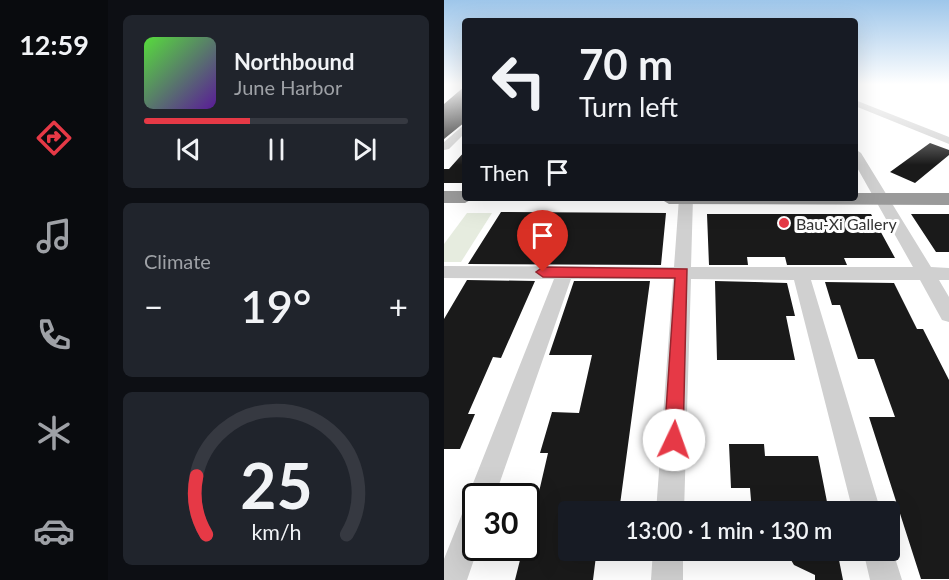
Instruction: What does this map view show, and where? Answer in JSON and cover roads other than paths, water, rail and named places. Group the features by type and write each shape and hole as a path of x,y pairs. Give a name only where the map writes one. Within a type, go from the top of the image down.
{"highway":[{"path":"444,197 462,197"},
{"path":"858,199 949,199"}],"street":[{"path":"877,111 949,141"},
{"path":"444,147 462,130"},
{"path":"444,147 462,147"},
{"path":"858,158 949,314"},
{"path":"671,501 686,201"},
{"path":"444,272 949,274"},
{"path":"487,483 565,272"},
{"path":"801,274 864,501"},
{"path":"451,580 462,551"},
{"path":"667,580 668,561"},
{"path":"881,561 886,580"}],"place":[{"name":"Bau-Xi Gallery","path":"784,223"}]}
